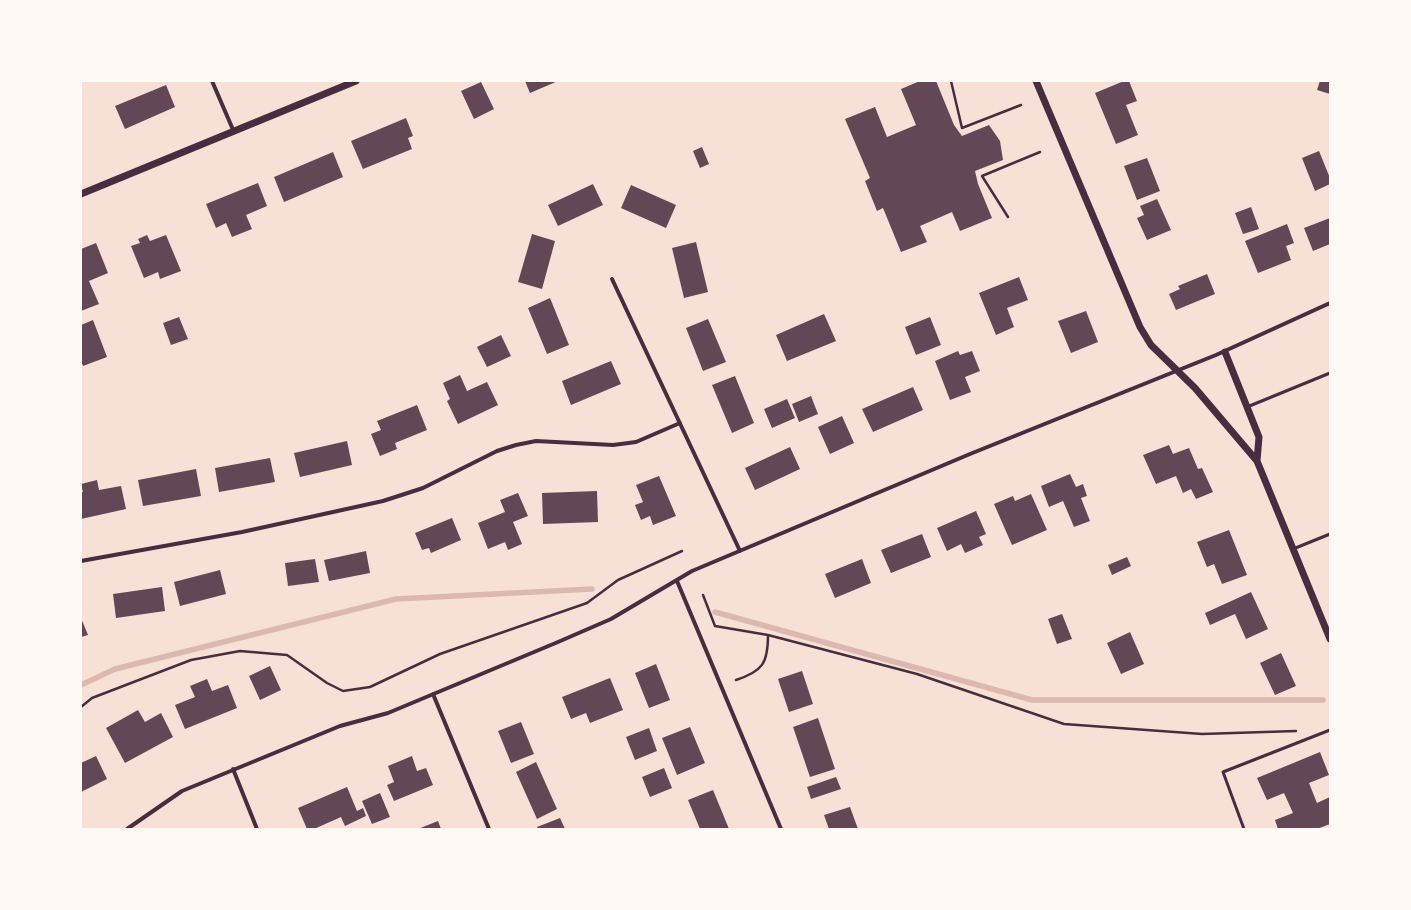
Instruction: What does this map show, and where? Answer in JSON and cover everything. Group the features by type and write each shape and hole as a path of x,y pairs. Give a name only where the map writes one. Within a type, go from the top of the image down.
{"street":[{"path":"212,81 234,132"},
{"path":"81,194 356,81"},
{"path":"1036,81 1140,327 1151,345 1178,371 1238,437 1256,461 1330,639"},
{"path":"612,279 740,551"},
{"path":"128,829 182,791 340,726 388,713 610,619 692,571 970,454 1225,352 1330,303"},
{"path":"1225,352 1259,437 1256,461"},
{"path":"81,561 242,532 383,502 423,488 497,451 516,445 536,442 613,445 636,442 680,423"},
{"path":"677,580 781,829"},
{"path":"433,694 489,829"},
{"path":"233,770 257,829"}],"lane":[{"path":"1247,407 1330,373"},
{"path":"1293,550 1330,534"},
{"path":"1244,829 1223,772 1330,730"}],"path":[{"path":"951,81 962,128 1021,105"},
{"path":"1008,218 982,176 1040,152"},
{"path":"81,707 92,698 191,660 240,651 287,656 327,683 343,691 370,687 440,654 587,603 618,580 682,551"},
{"path":"703,595 715,626 768,635 917,674 1064,724 1202,734 1297,731"},
{"path":"736,680 750,675 759,668 766,659 768,635"}],"building":[{"path":"525,81 558,81 530,93"},
{"path":"920,81 936,81 954,125 962,136 989,125 1000,141 1003,160 975,171 978,184 992,218 960,231 952,212 920,226 927,242 901,252 883,208 877,211 865,181 870,178 845,119 875,107 887,137 916,125 901,89"},
{"path":"1124,81 1129,81 1137,101 1126,105 1138,135 1116,144 1095,93"},
{"path":"1320,81 1330,81 1330,94 1317,90"},
{"path":"481,82 494,109 474,119 461,91"},
{"path":"166,85 175,107 125,129 115,106"},
{"path":"406,118 413,136 408,138 412,149 363,169 351,141"},
{"path":"702,147 709,164 700,168 693,151"},
{"path":"1319,151 1330,178 1330,184 1315,191 1302,158"},
{"path":"333,152 343,177 284,202 274,177"},
{"path":"1147,158 1160,191 1137,200 1124,166"},
{"path":"258,183 267,206 246,215 252,229 232,237 226,223 216,228 206,204"},
{"path":"593,184 603,205 558,226 548,205"},
{"path":"631,185 676,205 666,228 621,208"},
{"path":"1157,199 1171,230 1147,240 1137,218 1144,215 1140,206"},
{"path":"1251,207 1259,229 1243,234 1235,213"},
{"path":"1330,218 1330,244 1313,251 1304,228"},
{"path":"1287,224 1294,243 1286,246 1291,260 1258,273 1245,241"},
{"path":"532,234 555,241 542,289 518,282"},
{"path":"147,235 150,241 166,235 181,271 160,279 158,272 144,278 131,246 140,243 138,239"},
{"path":"696,242 708,292 684,298 672,248"},
{"path":"96,243 108,273 89,281 99,304 81,311 81,249"},
{"path":"1207,274 1215,294 1176,310 1169,294 1180,289 1178,286"},
{"path":"1019,277 1028,300 1007,308 1014,327 996,335 979,293"},
{"path":"550,298 569,345 547,354 528,308"},
{"path":"1086,311 1098,342 1071,353 1058,321"},
{"path":"824,314 836,341 787,361 776,335"},
{"path":"179,317 188,339 171,345 163,323"},
{"path":"930,317 941,345 916,355 905,327"},
{"path":"708,319 726,362 703,371 686,328"},
{"path":"93,320 107,357 83,366 81,361 81,325"},
{"path":"501,335 511,356 487,367 477,347"},
{"path":"958,351 960,355 972,351 980,371 965,377 971,392 950,400 935,361"},
{"path":"611,361 621,384 571,405 562,381"},
{"path":"460,375 467,391 487,382 498,405 458,424 447,401 450,399 443,383"},
{"path":"735,376 754,423 732,433 712,385"},
{"path":"913,387 923,410 873,432 862,409"},
{"path":"811,396 818,414 799,422 792,404"},
{"path":"787,399 795,418 772,428 764,409"},
{"path":"417,405 427,430 395,443 397,449 380,456 371,434 381,430 377,421"},
{"path":"842,416 854,443 830,454 818,427"},
{"path":"347,441 352,465 300,477 294,453"},
{"path":"1169,445 1173,454 1189,448 1198,469 1202,468 1213,492 1196,499 1191,489 1183,493 1176,476 1156,484 1143,455"},
{"path":"790,447 800,469 755,490 745,468"},
{"path":"270,458 275,482 219,492 215,468"},
{"path":"196,469 201,496 143,506 138,480"},
{"path":"1070,474 1076,487 1083,484 1087,496 1081,498 1090,521 1074,527 1063,501 1049,507 1041,486"},
{"path":"659,476 676,516 653,525 650,516 641,520 635,505 643,502 636,485"},
{"path":"97,480 99,490 121,486 126,509 81,519 81,492 83,492 81,484"},
{"path":"597,491 598,522 543,524 542,493"},
{"path":"518,493 528,516 513,522 522,544 508,550 505,542 488,549 478,523 505,512 500,500"},
{"path":"1031,494 1047,530 1012,545 994,504 1013,496 1015,501"},
{"path":"976,511 986,534 979,537 983,545 965,553 961,544 947,551 937,528"},
{"path":"452,518 461,540 431,553 429,548 422,550 415,533"},
{"path":"1229,530 1247,575 1222,584 1214,564 1207,567 1197,542"},
{"path":"922,534 931,557 891,573 881,550"},
{"path":"366,551 370,573 329,581 324,560"},
{"path":"1127,557 1131,566 1112,575 1108,565"},
{"path":"315,559 319,582 288,586 285,563"},
{"path":"862,559 871,583 835,598 825,574"},
{"path":"220,570 226,594 180,606 174,582"},
{"path":"162,587 165,611 116,618 113,594"},
{"path":"1251,592 1268,629 1246,639 1235,614 1210,625 1205,613"},
{"path":"1062,614 1072,639 1057,644 1048,619"},
{"path":"81,618 88,635 81,637"},
{"path":"1130,632 1144,664 1121,674 1107,643"},
{"path":"1281,653 1296,686 1275,695 1260,663"},
{"path":"656,664 670,700 649,708 635,673"},
{"path":"270,666 281,690 260,700 249,676"},
{"path":"802,671 813,704 789,712 778,679"},
{"path":"610,678 623,710 590,723 586,713 571,719 562,697"},
{"path":"207,679 212,691 228,685 237,708 185,729 175,705 195,697 190,686"},
{"path":"138,710 145,722 161,713 173,737 125,763 106,728"},
{"path":"818,718 835,769 810,777 793,727"},
{"path":"521,722 534,754 511,763 498,731"},
{"path":"690,727 705,763 677,775 662,738"},
{"path":"649,728 657,751 635,760 626,737"},
{"path":"1320,752 1329,775 1309,783 1317,803 1330,797 1330,824 1317,829 1278,829 1275,820 1293,813 1284,793 1267,800 1257,778"},
{"path":"96,756 107,779 81,792 81,763"},
{"path":"412,756 417,771 426,768 433,785 394,801 387,785 394,782 388,766"},
{"path":"536,762 557,809 537,819 516,772"},
{"path":"664,768 672,788 650,797 642,777"},
{"path":"836,777 841,789 811,799 807,787"},
{"path":"347,787 357,811 363,808 366,816 345,826 341,817 314,829 307,829 298,808"},
{"path":"713,790 729,829 700,829 688,800"},
{"path":"380,793 390,817 372,824 362,801"},
{"path":"850,807 858,829 829,829 824,815"},
{"path":"560,818 565,829 538,829 537,827"},
{"path":"438,821 441,829 418,829"}],"waterway":[{"path":"81,685 115,669 396,599 592,589"},
{"path":"715,612 1032,700 1323,700"}]}
